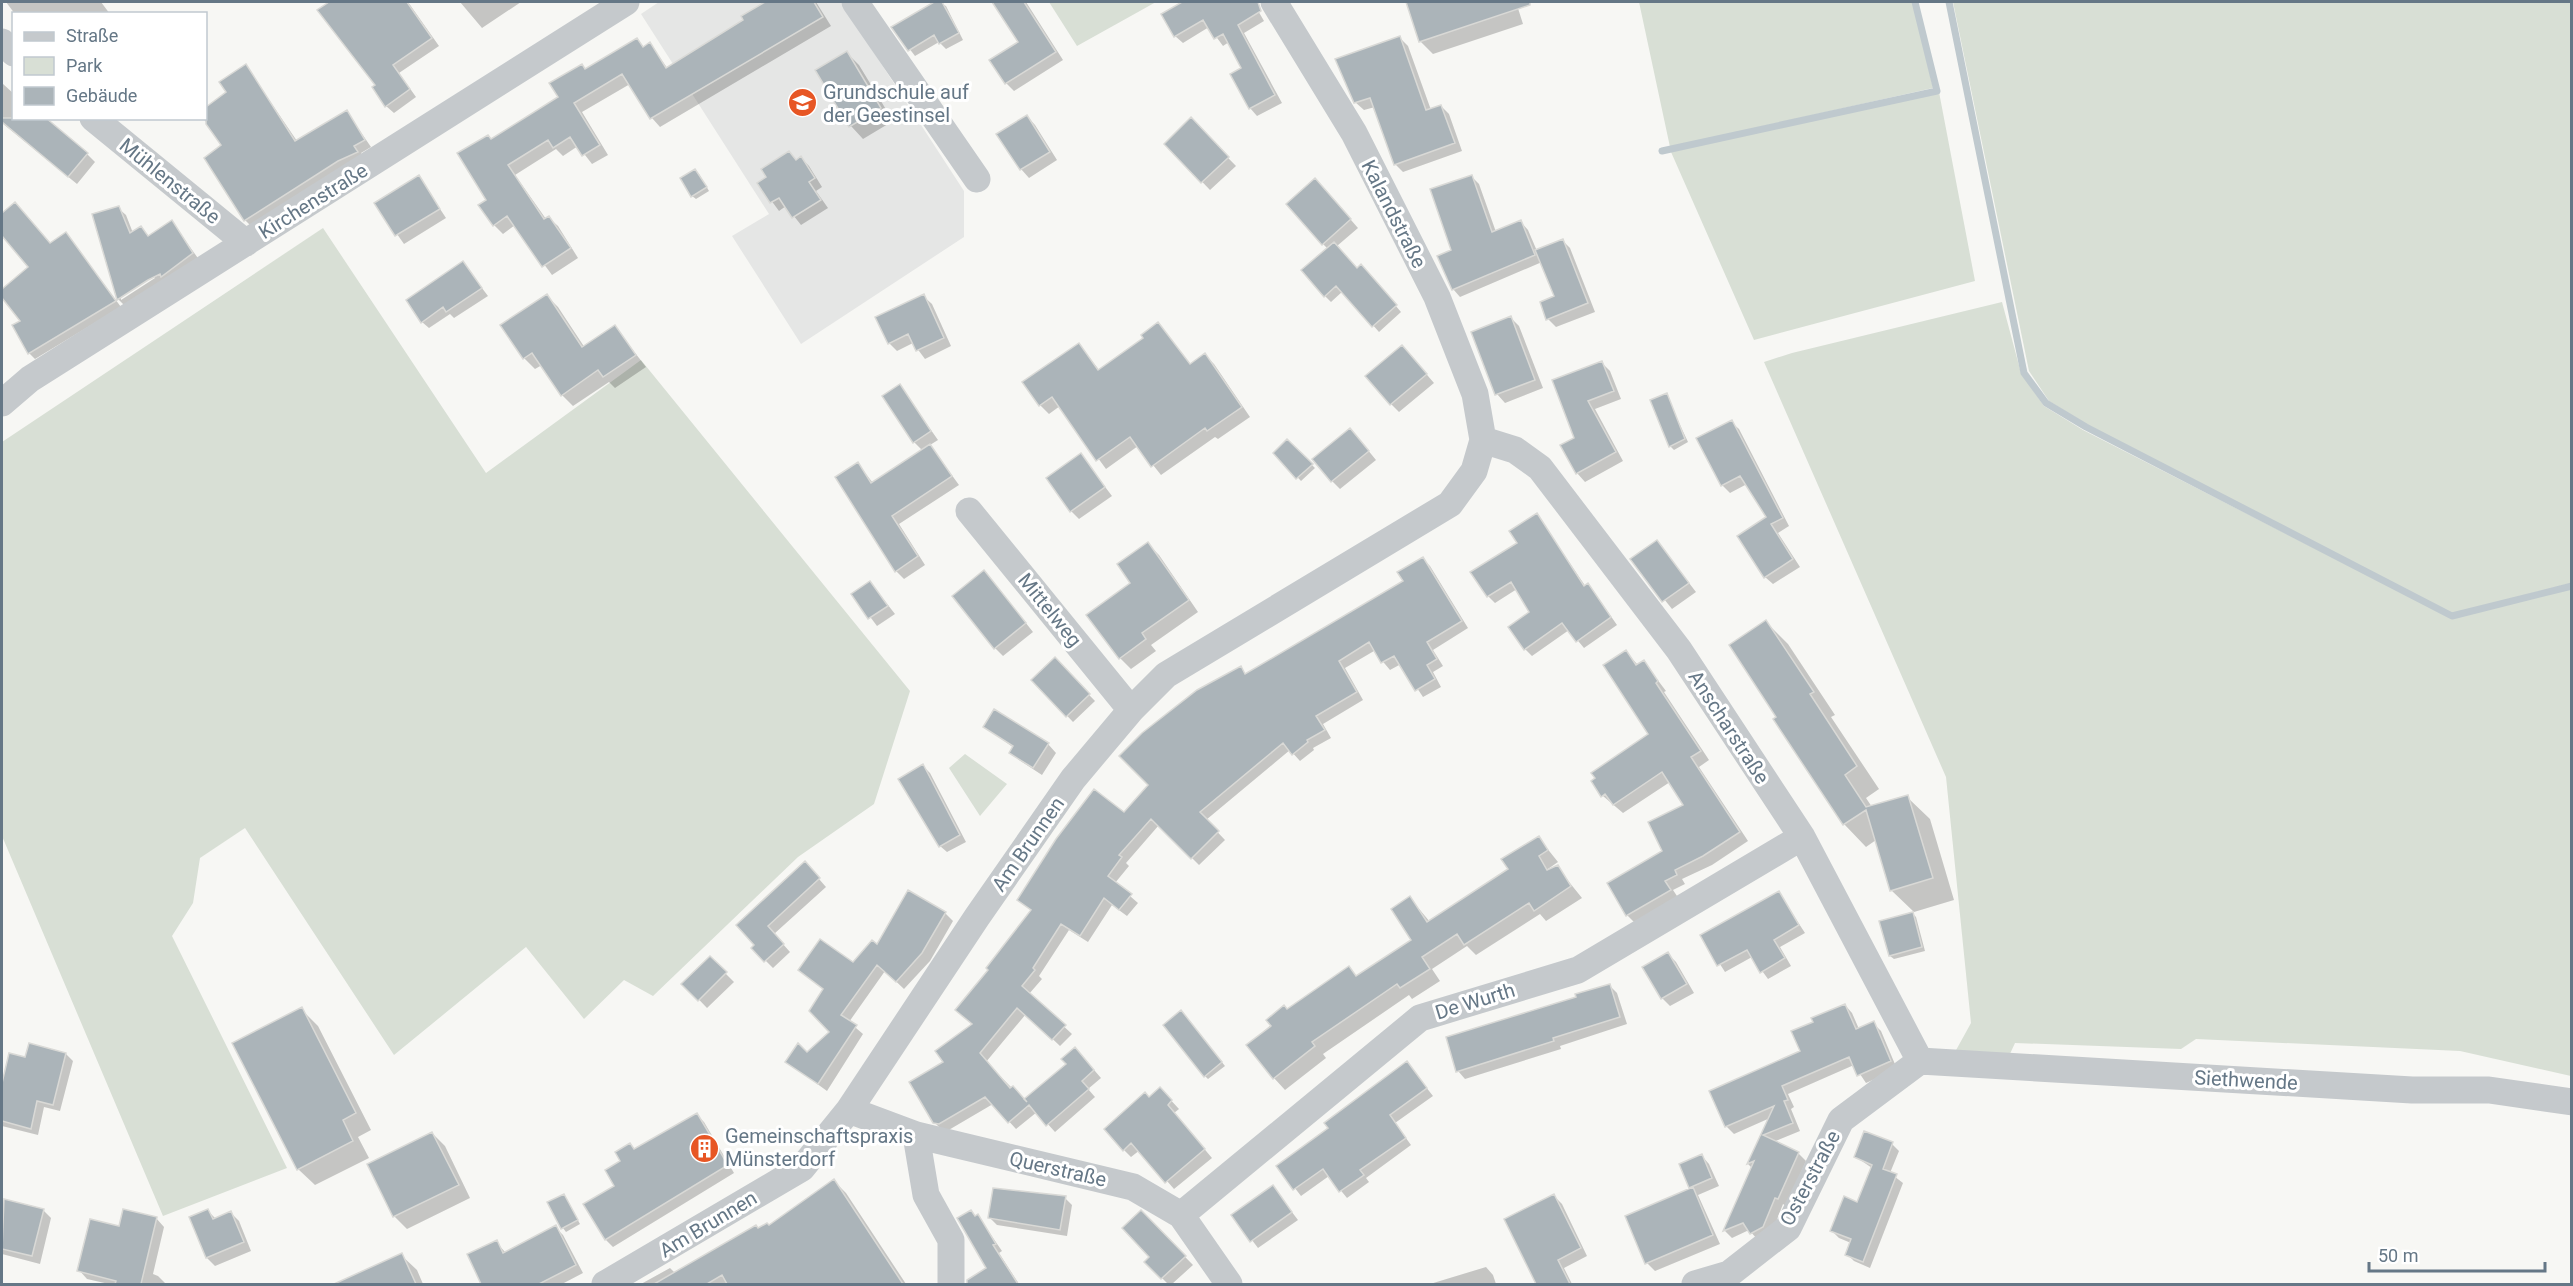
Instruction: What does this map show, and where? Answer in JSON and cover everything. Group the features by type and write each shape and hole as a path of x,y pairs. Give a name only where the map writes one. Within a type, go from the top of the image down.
{"street":[{"name":"Kirchenstraße","path":"2,403 30,379 626,2"},
{"path":"855,2 977,179"},
{"name":"Kalandstraße","path":"1274,2 1354,133 1437,297 1475,394 1483,440"},
{"name":"Mühlenstraße","path":"95,120 246,243"},
{"name":"Am Brunnen","path":"605,1284 802,1168 849,1110 977,917 1073,779 1131,710 1166,675 1450,504 1474,471 1483,440"},
{"name":"Anscharstraße","path":"1483,440 1515,450 1540,468 1679,650 1802,837 1920,1061"},
{"name":"Mittelweg","path":"969,511 1131,710"},
{"name":"De Wurth","path":"1181,1215 1420,1018 1578,970 1802,837"},
{"name":"Siethwende","path":"1920,1061 2412,1090 2489,1090 2571,1102"},
{"name":"Osterstraße","path":"1695,1284 1729,1274 1788,1228 1841,1120 1920,1061"},
{"name":"Querstraße","path":"849,1110 916,1135 1133,1187 1181,1215 1229,1284"},
{"path":"916,1135 926,1195 951,1240 951,1284"}],"shaded area":[{"name":"Grundschule auf der Geestinsel","path":"659,2 841,2 964,191 964,237 801,344 732,236 769,214 641,14"}],"green space":[{"path":"1049,2 1156,2 1077,46"},
{"path":"1639,2 1913,2 1933,88 1670,147"},
{"path":"1953,2 2571,2 2571,583 2453,614 2088,425 2049,401 2029,371"},
{"path":"1939,92 1975,281 1754,340 1671,152"},
{"path":"323,228 486,473 641,360 910,691 874,804 798,857 653,996 624,980 584,1019 526,947 394,1055 245,828 200,858 193,903 172,936 287,1168 163,1216 2,836 2,442"},
{"path":"2002,302 2021,373 2044,406 2083,430 2451,618 2571,589 2571,1076 2460,1051 2196,1039 2181,1049 2015,1043 2009,1056 1955,1052 1971,1023 1946,777 1764,362 1792,353"},
{"path":"965,754 1007,784 980,816 949,768"}],"building":[{"path":"329,2 407,2 432,38 393,65 410,89 385,107 372,87 375,85 317,10"},
{"path":"765,2 814,2 823,17 650,119 622,74 574,103 600,145 582,156 570,137 553,148 548,140 508,165 544,219 549,216 571,248 542,267 507,216 493,226 478,205 486,200 457,153 488,135 491,139 558,97 549,83 582,64 585,69 637,38 643,47 650,42 666,68 743,20 741,16"},
{"path":"934,2 942,2 959,33 939,44 934,35 908,51 891,27"},
{"path":"992,2 1024,2 1056,52 1005,84 989,60 1018,42"},
{"path":"1182,2 1258,2 1261,11 1238,25 1275,95 1249,109 1230,74 1241,68 1223,34 1214,39 1203,20 1174,37 1161,14"},
{"path":"1406,2 1530,2 1530,5 1419,42"},
{"path":"1400,36 1426,110 1441,105 1455,143 1394,165 1370,98 1354,103 1335,59"},
{"path":"847,51 881,108 849,127 815,70"},
{"path":"246,64 295,141 347,110 365,140 354,146 358,152 338,161 244,221 204,158 221,145 206,124 207,106 226,92 219,82"},
{"path":"1027,115 1050,152 1020,170 996,134"},
{"path":"1191,117 1229,157 1201,183 1164,144"},
{"path":"2,118 48,120 88,153 68,177 2,122"},
{"path":"789,151 796,160 801,156 815,178 809,182 821,200 792,218 779,198 770,203 757,183 766,177 761,169"},
{"path":"695,169 707,187 691,197 680,178"},
{"path":"419,175 440,209 395,236 374,203"},
{"path":"1472,175 1492,232 1521,220 1535,255 1452,290 1437,256 1451,250 1430,189"},
{"path":"1315,178 1351,219 1322,245 1286,204"},
{"path":"15,202 50,243 66,232 116,301 28,354 12,325 20,321 2,298 2,289 28,267 2,236 2,213"},
{"path":"119,206 130,233 141,226 148,236 172,220 193,253 161,277 160,274 148,280 117,300 92,214"},
{"path":"1563,239 1588,303 1546,320 1540,302 1554,296 1535,250"},
{"path":"1334,242 1357,268 1361,264 1397,305 1372,327 1336,286 1324,297 1301,270"},
{"path":"463,261 482,288 446,312 443,307 421,323 406,300"},
{"path":"547,294 582,347 615,325 636,355 603,377 598,370 561,396 532,353 523,359 500,325"},
{"path":"924,294 944,338 916,351 908,334 888,344 875,317"},
{"path":"1511,316 1535,380 1495,395 1471,332"},
{"path":"1158,322 1190,364 1205,353 1242,407 1207,431 1205,428 1151,467 1130,437 1096,461 1052,397 1039,406 1022,382 1079,343 1098,370 1143,338 1141,335"},
{"path":"1402,345 1427,374 1390,405 1365,376"},
{"path":"1602,361 1614,391 1588,401 1616,452 1576,474 1560,445 1574,438 1552,380"},
{"path":"900,384 931,431 913,443 882,396"},
{"path":"1667,393 1685,439 1669,447 1650,400"},
{"path":"1732,420 1783,518 1771,524 1793,559 1764,578 1737,536 1766,517 1740,476 1721,486 1696,438"},
{"path":"1350,428 1369,451 1331,482 1312,459"},
{"path":"1287,439 1313,464 1296,479 1273,453"},
{"path":"930,444 952,476 892,516 918,556 895,572 835,477 858,462 871,483"},
{"path":"1081,453 1105,487 1070,512 1046,478"},
{"path":"1537,513 1584,586 1588,583 1611,617 1576,642 1562,623 1524,650 1508,627 1529,612 1511,582 1487,597 1470,572 1517,543 1509,531"},
{"path":"1657,540 1689,583 1662,602 1630,559"},
{"path":"1148,542 1189,600 1142,633 1146,639 1119,659 1086,615 1130,583 1117,564"},
{"path":"1423,557 1462,621 1427,642 1437,659 1427,665 1435,679 1415,691 1394,656 1381,663 1369,642 1339,661 1357,692 1316,716 1325,730 1307,740 1308,742 1292,755 1283,743 1200,812 1219,831 1191,859 1151,819 1119,855 1122,857 1108,876 1132,894 1119,910 1104,898 1080,936 1061,924 1033,968 1035,970 1022,986 1066,1025 1052,1040 1017,1008 980,1053 1010,1088 1013,1086 1024,1099 1066,1064 1061,1059 1075,1047 1094,1070 1082,1081 1089,1089 1046,1126 1029,1105 1008,1123 985,1097 939,1124 933,1123 909,1082 943,1062 935,1051 972,1024 955,1010 988,970 986,968 1031,910 1017,900 1056,839 1094,789 1124,812 1148,785 1119,756 1142,733 1197,690 1241,666 1245,674 1403,581 1397,572"},
{"path":"984,570 1026,623 994,649 952,596"},
{"path":"870,581 888,606 868,619 851,594"},
{"path":"1766,620 1814,692 1810,694 1857,766 1845,775 1866,807 1908,795 1933,878 1890,891 1866,810 1843,825 1773,719 1776,717 1729,645"},
{"path":"1626,650 1636,665 1644,660 1658,681 1656,683 1701,751 1691,757 1740,832 1703,856 1675,870 1677,875 1665,881 1671,890 1626,916 1607,883 1662,851 1648,822 1683,805 1662,772 1613,805 1605,794 1601,797 1591,781 1595,778 1591,773 1648,734 1603,665"},
{"path":"1055,657 1090,694 1066,717 1031,680"},
{"path":"994,709 1049,743 1033,768 1009,753 1013,746 983,727"},
{"path":"923,764 960,835 939,847 898,779"},
{"path":"1539,836 1548,850 1539,856 1547,870 1558,865 1571,886 1534,911 1529,903 1464,945 1457,934 1422,957 1430,969 1400,988 1397,984 1312,1042 1315,1046 1273,1079 1246,1045 1271,1026 1266,1020 1284,1005 1287,1009 1349,966 1356,976 1411,940 1391,909 1410,896 1427,922 1508,869 1501,859"},
{"path":"805,861 820,878 768,926 784,944 764,962 751,948 754,945 736,925"},
{"path":"908,890 946,912 922,953 896,982 877,965 841,1015 857,1025 818,1084 785,1062 798,1043 807,1052 829,1032 809,1011 823,989 798,970 820,939 853,962 872,940 877,944"},
{"path":"1779,891 1799,925 1774,940 1785,958 1760,973 1747,950 1717,966 1700,935"},
{"path":"1913,912 1922,947 1889,956 1879,921"},
{"path":"1668,952 1687,984 1661,999 1642,967"},
{"path":"710,956 727,972 698,1001 681,984"},
{"path":"1610,984 1620,1017 1456,1072 1446,1037 1576,997 1575,994"},
{"path":"1845,1004 1856,1029 1874,1021 1891,1061 1857,1076 1849,1057 1782,1086 1788,1100 1784,1101 1793,1123 1763,1135 1799,1152 1763,1227 1750,1234 1743,1223 1723,1231 1754,1161 1747,1164 1774,1106 1725,1127 1709,1091 1800,1051 1791,1031 1813,1022 1811,1018"},
{"path":"302,1007 356,1113 343,1120 353,1141 297,1170 232,1043"},
{"path":"1181,1010 1222,1062 1204,1077 1163,1025"},
{"path":"29,1043 66,1053 53,1105 37,1101 31,1129 2,1121 2,1083 9,1053 25,1057"},
{"path":"1407,1061 1427,1088 1390,1115 1406,1138 1360,1170 1364,1175 1339,1192 1323,1169 1293,1190 1276,1166 1328,1128 1324,1123"},
{"path":"1160,1087 1172,1100 1168,1105 1205,1149 1165,1183 1131,1143 1123,1151 1104,1129 1145,1092 1149,1097"},
{"path":"697,1113 728,1165 605,1240 583,1204 614,1186 605,1170 620,1161 615,1152 630,1143 634,1149"},
{"path":"1864,1131 1893,1142 1883,1169 1897,1174 1863,1262 1845,1255 1851,1239 1830,1231 1844,1196 1857,1202 1872,1165 1854,1157"},
{"path":"432,1132 459,1185 393,1217 367,1164"},
{"path":"1702,1154 1712,1178 1689,1188 1679,1164"},
{"path":"834,1179 903,1284 727,1284 722,1275 707,1284 654,1284 756,1225 758,1228 767,1223 769,1225"},
{"path":"1273,1185 1292,1212 1250,1242 1231,1215"},
{"path":"1693,1187 1713,1235 1645,1264 1625,1216"},
{"path":"993,1188 1066,1196 1060,1230 988,1218"},
{"path":"564,1194 578,1220 561,1229 547,1202"},
{"path":"1554,1194 1581,1248 1558,1260 1570,1284 1536,1284 1504,1219"},
{"path":"4,1199 44,1209 32,1256 2,1249"},
{"path":"123,1209 157,1217 141,1284 115,1284 116,1281 77,1271 90,1219 119,1226"},
{"path":"208,1209 213,1219 231,1211 244,1242 206,1258 189,1217"},
{"path":"971,1210 975,1216 978,1214 996,1244 993,1245 1018,1284 967,1284 967,1280 986,1268 957,1218"},
{"path":"1141,1210 1186,1256 1161,1279 1144,1262 1149,1257 1122,1228"},
{"path":"556,1225 576,1265 539,1284 481,1284 467,1254 497,1240 503,1253"},
{"path":"402,1253 416,1284 334,1284"}],"waterway":[{"path":"1662,151 1937,91 1915,2"},
{"path":"1949,2 2024,373 2046,403 2086,427 2452,616 2572,586"}],"place":[{"name":"Grundschule auf der Geestinsel","path":"802,103"},
{"name":"Gemeinschaftspraxis Münsterdorf","path":"704,1148"}]}
